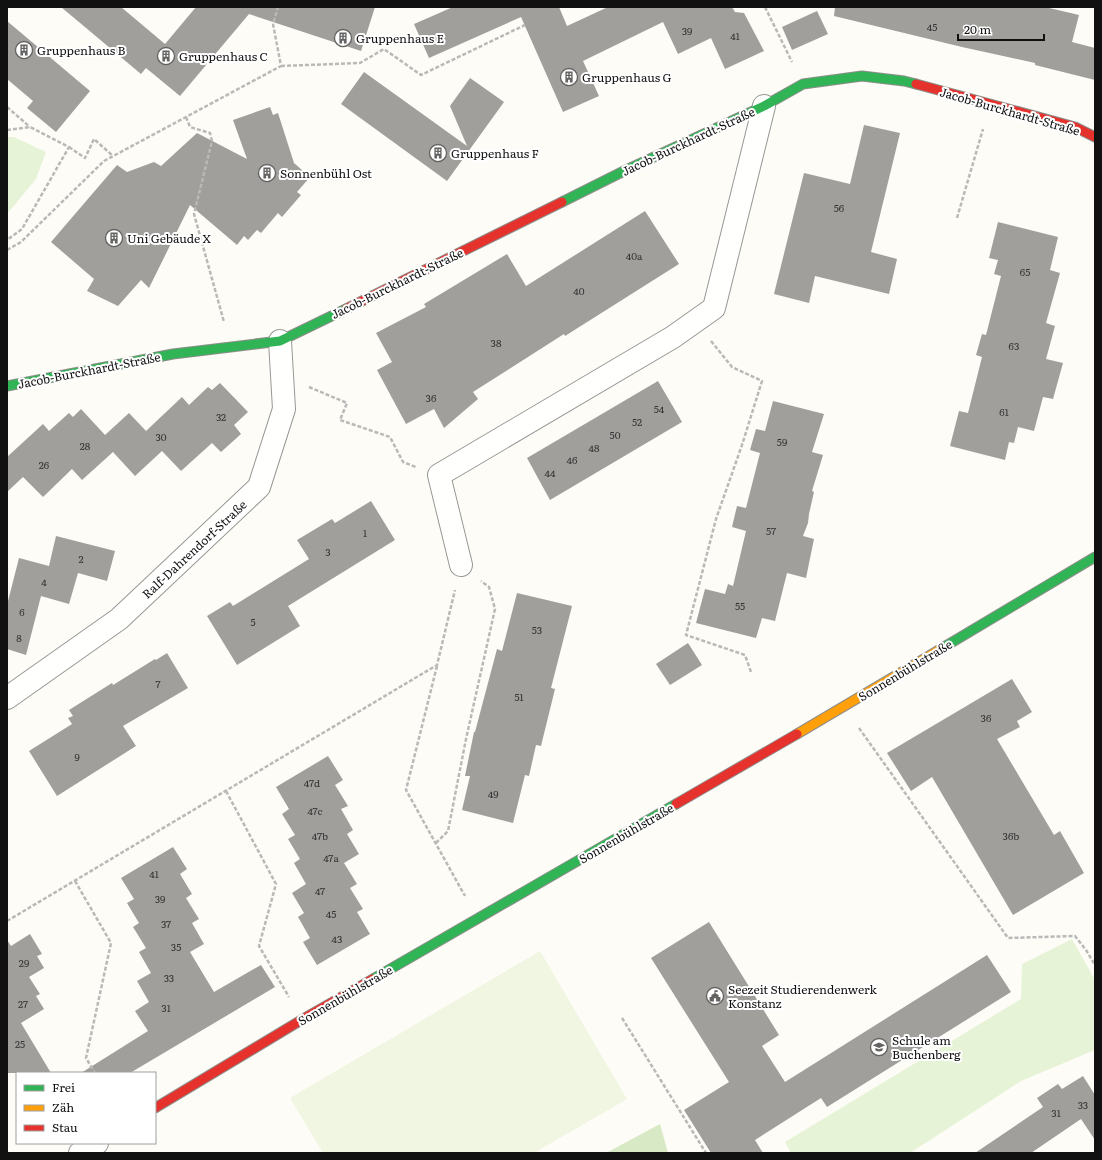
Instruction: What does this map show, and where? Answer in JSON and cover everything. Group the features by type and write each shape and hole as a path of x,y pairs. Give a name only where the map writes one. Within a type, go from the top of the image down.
{"street":[{"name":"Jacob-Burckhardt-Straße","path":"7,386 173,354 280,341 626,170 764,106 803,84 862,76 904,81 1074,127 1095,137"},
{"name":"Jacob-Burckhardt-Straße","path":"439,474 673,337 714,308 764,106"},
{"name":"Ralf-Dahrendorf-Straße","path":"7,698 119,620 259,487 284,409 280,341"},
{"path":"439,474 461,565"},
{"name":"Sonnenbühlstraße","path":"156,1107 303,1019 478,920 844,707 1095,556"},
{"path":"80,1153 95,1144"}],"path":[{"path":"278,7 273,24 281,66"},
{"path":"765,7 803,84"},
{"path":"7,250 21,242 104,162 281,66 360,63 384,49 421,75 525,25"},
{"path":"958,218 990,105"},
{"path":"7,107 30,127 69,147 85,158 94,139 113,156"},
{"path":"186,117 190,127 210,132 212,141 194,214 231,347"},
{"path":"7,130 30,127"},
{"path":"7,240 22,229 69,147"},
{"path":"695,321 732,367 762,381 742,445 716,519 686,634 745,655 751,672"},
{"path":"282,376 347,403 340,420 390,437 404,462 439,474"},
{"path":"436,843 448,831 466,739 496,610 489,587 461,565 406,790 478,920"},
{"path":"7,921 437,665"},
{"path":"844,707 1008,938 1075,936 1095,965"},
{"path":"226,791 276,884 259,946 303,1019"},
{"path":"75,881 111,942 86,1058 94,1072"},
{"path":"622,1018 706,1153"}],"green space":[{"path":"7,137 14,137 46,152 36,179 7,214"},
{"path":"1072,939 1095,980 1095,1050 1021,1081 910,1153 791,1153 785,1142 1021,999 1022,964"},
{"path":"540,951 627,1099 534,1153 323,1153 290,1098"},
{"path":"660,1124 668,1153 606,1153"}],"building":[{"name":"Gruppenhaus C","path":"61,7 121,7 165,44 196,7 375,7 361,51 249,14 180,96 146,68 141,74"},
{"path":"453,7 559,7 567,26 608,7 732,7 735,12 744,13 764,51 725,69 711,38 678,54 663,22 583,61 599,96 563,112 521,17 429,58 414,24"},
{"path":"835,7 1045,7 1079,15 1072,42 1095,48 1095,80 1035,65 1035,63 834,16"},
{"path":"817,11 828,34 792,50 782,27"},
{"name":"Gruppenhaus B","path":"7,21 90,91 56,132 27,108 33,101 7,79"},
{"name":"Gruppenhaus F","path":"364,72 467,146 450,106 470,78 504,102 447,181 341,104"},
{"path":"270,107 273,115 278,113 294,163 310,177 297,192 301,195 282,217 278,213 261,233 257,230 248,240 244,236 237,245 190,205 149,288 141,280 118,306 87,291 94,279 51,242 117,165 127,172 154,162 161,166 197,133 247,159 233,120"},
{"path":"864,125 900,133 871,252 897,259 889,294 815,276 809,303 774,294 804,173 850,184"},
{"path":"645,211 679,264 565,336 564,334 473,392 478,399 444,428 434,409 406,424 377,370 392,362 376,333 426,307 424,304 507,254 526,286"},
{"path":"998,222 1058,237 1050,270 1060,273 1046,323 1055,326 1046,359 1063,363 1053,399 1043,397 1034,431 1018,427 1014,443 1009,442 1005,460 950,446 959,411 968,413 982,357 976,355 982,334 986,335 1001,276 994,274 998,260 989,258"},
{"path":"658,381 682,422 550,500 527,458"},
{"path":"220,383 248,412 234,425 241,434 221,452 212,443 181,471 162,451 135,476 113,452 82,480 72,469 43,497 23,477 7,492 7,457 43,424 49,431 69,413 73,417 81,409 105,435 129,413 146,431 182,397 189,405 208,387 212,390"},
{"path":"773,401 824,414 812,452 823,455 812,491 814,492 808,523 803,536 814,539 806,578 787,573 775,621 762,618 756,638 696,623 705,589 725,594 728,584 733,586 746,531 732,527 737,506 746,508 760,453 750,450 756,429 765,431"},
{"path":"371,501 395,540 288,606 300,626 237,665 207,616 230,602 233,606 309,559 297,540 332,519 335,523"},
{"path":"56,536 115,551 107,581 78,573 69,604 41,596 26,655 7,649 7,605 19,558 49,566"},
{"path":"517,593 572,606 551,688 555,689 541,746 536,745 529,776 525,775 513,823 462,810 470,776 465,776 474,732 497,649 502,651"},
{"path":"688,643 702,665 670,685 656,664"},
{"path":"167,653 188,688 123,726 136,746 57,796 29,751 72,724 68,718 73,716 69,710 112,683 113,685"},
{"path":"1012,679 1032,712 1017,721 1020,727 997,739 1054,835 1060,831 1084,873 1013,915 932,777 911,791 887,753"},
{"path":"328,756 343,780 335,785 348,806 341,809 353,830 347,834 359,854 344,863 357,884 350,888 363,909 357,912 370,934 317,965 303,942 310,938 298,917 304,913 292,893 306,884 294,863 300,859 288,839 295,835 282,814 289,809 276,787"},
{"path":"173,847 187,869 180,874 192,894 186,898 199,919 192,923 204,944 190,952 214,992 261,965 275,987 132,1072 83,1072 148,1031 135,1011 149,1002 137,981 151,973 139,952 146,948 133,927 139,923 127,903 134,899 121,878"},
{"path":"709,922 779,1035 762,1046 785,1082 987,955 1011,992 827,1107 821,1098 755,1140 763,1153 711,1153 684,1110 729,1082 651,958"},
{"path":"30,934 42,954 37,956 44,968 29,977 40,994 36,996 44,1009 21,1023 50,1072 7,1073 7,940 11,946"},
{"path":"1083,1076 1095,1095 1095,1140 1081,1119 1031,1153 975,1153 1043,1107 1037,1098 1058,1084 1062,1089"}],"traffic: fast":[{"path":"562,202 626,170 764,106 803,84 862,76 904,81 916,84"},
{"path":"7,386 173,354 280,341 346,309"},
{"path":"939,650 1095,557"},
{"path":"373,979 676,804"}],"traffic: slow":[{"path":"797,734 939,650"}],"traffic: jam":[{"path":"916,84 1075,127 1095,137"},
{"path":"346,309 562,202"},
{"path":"676,804 797,734"},
{"path":"156,1107 303,1019 373,979"}],"place":[{"name":"Gruppenhaus E","path":"343,38"},
{"name":"Gruppenhaus B","path":"24,50"},
{"name":"Gruppenhaus C","path":"166,56"},
{"name":"Gruppenhaus G","path":"569,77"},
{"name":"Gruppenhaus F","path":"438,153"},
{"name":"Sonnenbühl Ost","path":"267,173"},
{"name":"Uni Gebäude X","path":"114,238"},
{"name":"Seezeit Studierendenwerk Konstanz","path":"715,996"},
{"name":"Schule am Buchenberg","path":"879,1047"}]}
